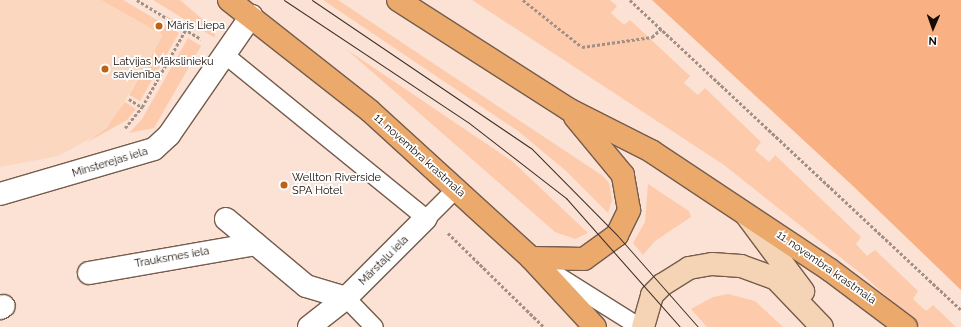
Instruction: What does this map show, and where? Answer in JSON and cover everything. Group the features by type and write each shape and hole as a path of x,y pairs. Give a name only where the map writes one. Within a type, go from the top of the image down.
{"main road":[{"name":"11. novembra krastmala","path":"229,0 370,111 531,258 595,327"},
{"name":"11. novembra krastmala","path":"398,0 570,110 651,151 744,212 906,327"},
{"path":"531,258 584,259 617,235 629,210 623,175 570,110"},
{"name":"11. novembra krastmala","path":"744,212 830,327"},
{"path":"643,327 652,296 662,285 689,268 712,264 741,266 776,279 822,327"}],"street":[{"name":"Minsterejas iela","path":"0,194 105,166 154,150 169,135 251,16"},
{"name":"Mārstaļu iela","path":"309,327 346,298 426,218"},
{"path":"226,219 306,286 346,298"},
{"name":"Trauksmes iela","path":"89,273 256,244"}],"lane":[{"path":"224,54 426,218"},
{"name":"Mārstaļu iela","path":"426,218 455,189"},
{"path":"531,258 640,327"},
{"path":"346,298 374,327"}],"path":[{"path":"137,0 186,29 224,54"},
{"path":"523,0 582,47 652,37 660,29"},
{"path":"630,0 961,310"},
{"path":"105,166 119,134 142,106 186,29"},
{"path":"129,99 142,106"},
{"path":"426,218 455,238 544,327"}],"shaded area":[{"name":"Latvijas Mākslinieku savienība","path":"0,0 101,0 163,35 116,116 99,134 58,156 0,167"},
{"path":"101,0 123,0 179,33 140,101 129,95 163,35"},
{"path":"153,0 180,0 214,29 215,38"},
{"path":"323,0 338,0 603,176 609,183 612,200 608,213 565,170 518,131"},
{"path":"472,0 610,0 617,6 611,13 624,25 630,20 690,76 684,83 698,95 705,88 761,142 755,150 769,162 775,155 861,237 856,244 867,256 875,250 918,291 913,299 926,311 933,305 956,327 921,327 864,276 724,165"},
{"path":"652,0 961,0 961,290 853,186"},
{"path":"188,38 201,46 154,128 129,133 142,119"},
{"path":"346,49 512,161 588,233 575,239 555,232"},
{"path":"125,102 136,109 127,120 86,143 106,128"},
{"path":"648,184 689,211 691,217 655,241 643,255 633,243 645,222"},
{"path":"728,294 755,301 783,327 707,327 691,309 713,297"}],"tram line":[{"path":"284,0 469,123 566,198 680,327"},
{"path":"312,0 531,148 617,235 698,327"}],"place":[{"name":"Māris Liepa","path":"159,26"},
{"name":"Latvijas Mākslinieku savienība","path":"105,69"},
{"name":"Wellton Riverside SPA Hotel","path":"284,185"}]}
